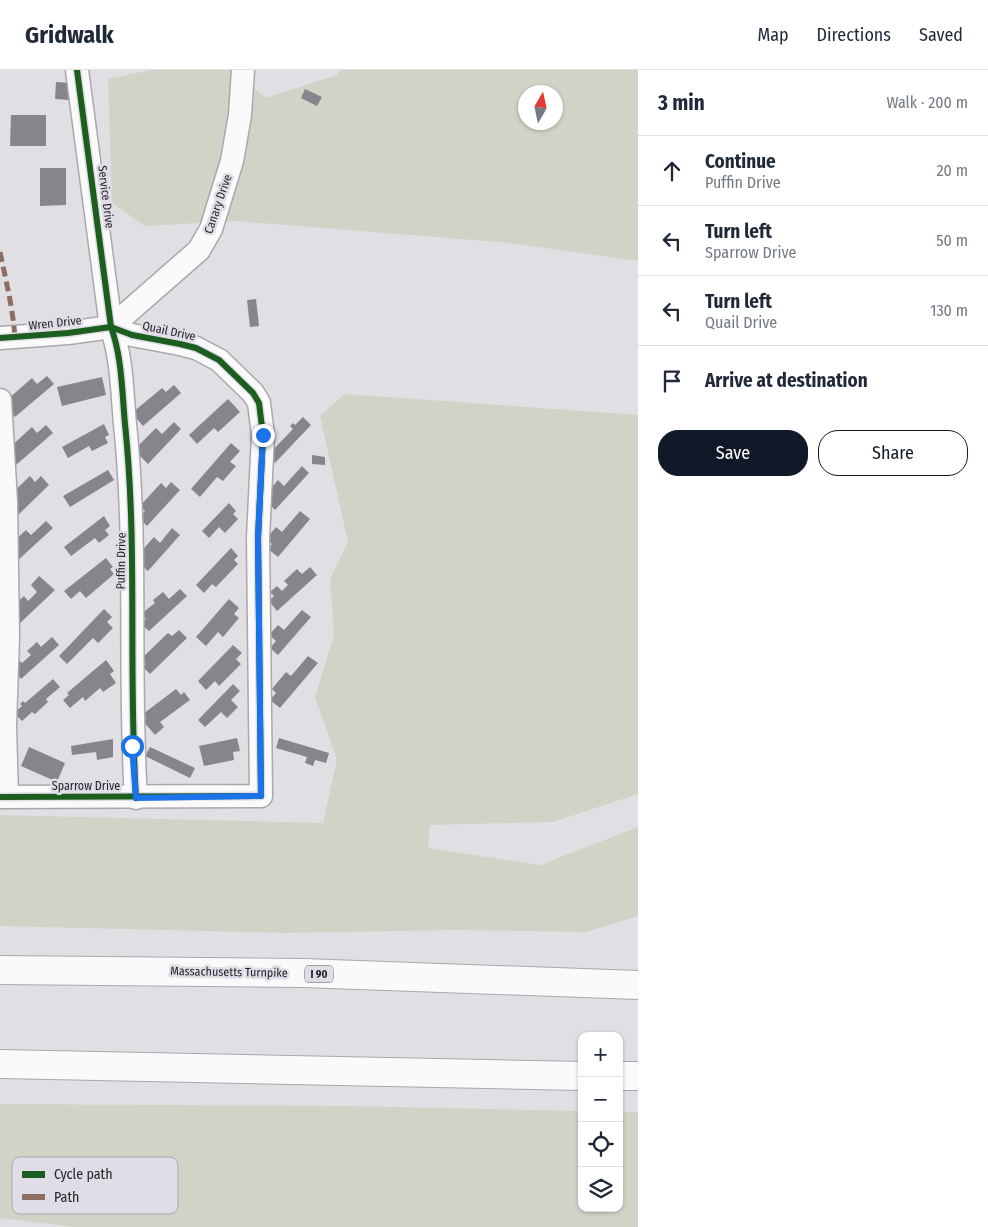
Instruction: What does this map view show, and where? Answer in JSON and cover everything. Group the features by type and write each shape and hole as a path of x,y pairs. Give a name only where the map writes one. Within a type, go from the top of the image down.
{"highway":[{"name":"Massachusetts Turnpike","path":"0,970 303,973 638,985"},
{"path":"0,1064 578,1076"},
{"path":"623,1076 638,1076"}],"street":[{"name":"Service Drive","path":"77,70 111,327"},
{"name":"Canary Drive","path":"111,327 199,250 211,230 232,161 240,115 243,70"},
{"name":"Wren Drive","path":"0,338 68,333 111,327"},
{"name":"Quail Drive","path":"111,327 132,335 180,344 211,354 244,383 259,403 263,435 258,538 261,796"},
{"name":"Puffin Drive","path":"111,327 117,342 133,520 132,746 136,798"},
{"path":"0,400 6,502 8,637 4,797"},
{"name":"Sparrow Drive","path":"4,797 136,798 261,796"}],"shaded area":[{"path":"151,70 231,70 266,98 337,75 341,70 638,70 638,261 510,243 236,221 145,226 112,203 108,79"},
{"path":"345,394 638,415 638,794 553,822 430,825 428,848 540,865 638,827 638,916 586,932 457,930 284,933 0,926 0,815 323,823 337,759 315,697 334,635 330,579 348,542 320,416"},
{"path":"0,1104 350,1106 578,1111 578,1212 623,1212 623,1112 638,1112 638,1227 75,1227 0,1218"}],"building":[{"path":"56,82 70,83 69,100 55,99"},
{"path":"305,89 322,97 317,106 301,98"},
{"path":"11,115 46,115 46,146 10,146"},
{"path":"40,168 66,168 66,205 40,206"},
{"path":"256,299 259,326 250,327 247,300"},
{"path":"47,376 54,384 15,417 8,408 13,404 8,399 32,378 37,384"},
{"path":"102,377 106,395 62,406 57,387"},
{"path":"174,385 181,393 143,426 132,413 162,388 166,392"},
{"path":"228,399 240,412 218,432 214,428 197,444 189,435"},
{"path":"303,417 311,425 275,463 267,456 293,429 290,426 293,423 295,425"},
{"path":"174,422 181,429 148,464 134,450 156,428 162,434"},
{"path":"104,424 109,435 105,437 108,443 92,451 89,446 68,458 62,447"},
{"path":"46,425 53,433 16,465 9,458 8,449 32,427 37,433"},
{"path":"231,443 240,451 230,462 236,466 223,481 217,477 200,497 191,489"},
{"path":"312,455 325,457 325,465 312,464"},
{"path":"302,466 309,473 275,510 267,502 266,494 278,480 284,486"},
{"path":"108,470 114,480 70,507 63,496"},
{"path":"30,476 35,482 41,476 49,485 18,515 10,506 8,497"},
{"path":"171,482 180,490 147,526 139,518 145,511 140,506 161,483 166,488"},
{"path":"229,503 236,511 233,514 238,519 225,533 219,527 209,538 202,531"},
{"path":"300,511 310,519 278,557 268,549 272,544 266,539 276,527 282,532"},
{"path":"104,516 110,526 105,530 109,535 99,543 95,538 71,556 64,547"},
{"path":"46,521 53,528 17,561 11,544 26,530 31,535"},
{"path":"172,528 180,535 148,571 140,564 137,556 154,537 160,543"},
{"path":"231,548 238,556 234,560 238,564 216,587 212,584 204,593 196,585"},
{"path":"106,558 113,567 110,569 114,574 86,598 80,591 71,599 64,591"},
{"path":"310,567 317,575 277,611 269,601 274,596 270,592 277,586 282,591 288,585 284,581 297,569 302,574"},
{"path":"39,576 55,590 19,624 12,607 24,596 28,601 37,592 31,585"},
{"path":"180,589 187,596 149,631 141,624 146,619 141,614 155,603 153,600 163,592 169,599"},
{"path":"229,599 239,608 234,614 239,618 223,637 218,632 206,646 196,637"},
{"path":"104,609 112,617 107,622 113,628 98,643 93,638 67,664 59,656"},
{"path":"302,610 311,617 278,655 270,648 276,641 269,635 278,625 284,630"},
{"path":"179,630 187,638 150,674 143,667 146,664 141,659 168,633 172,636"},
{"path":"52,637 59,645 21,679 14,670 18,659 22,663 31,655 27,651 37,642 41,647"},
{"path":"233,645 242,653 236,659 241,664 219,686 215,681 206,690 198,681"},
{"path":"308,656 318,663 280,708 270,700 276,693 272,689 286,672 291,676"},
{"path":"106,660 114,671 110,674 116,683 103,692 100,688 85,701 83,697 70,708 63,700 69,695 67,693"},
{"path":"53,679 60,687 46,699 48,702 35,714 32,712 22,721 14,713 22,706 20,704 23,701 25,703"},
{"path":"233,684 240,691 231,700 238,707 227,718 221,712 205,727 198,720"},
{"path":"176,689 181,695 184,692 190,700 160,722 164,727 155,735 143,721 146,718 143,714"},
{"path":"237,738 240,751 233,752 234,760 204,766 199,746"},
{"path":"279,738 329,753 326,763 315,760 313,766 305,763 307,757 276,748"},
{"path":"113,739 113,757 97,760 96,752 72,755 71,746"},
{"path":"29,747 65,763 57,782 21,766"},
{"path":"150,747 195,768 190,778 145,756"}],"marked path":[{"path":"0,252 11,306 15,338"}],"cycle path":[{"path":"77,70 111,327 119,362 129,471 136,798"},
{"path":"0,338 68,333 111,327 132,335 196,348 219,360 253,393 259,403 263,435 258,538 261,796 0,797"}],"route":[{"path":"132,746 136,798 261,796 258,538 263,435"}]}
